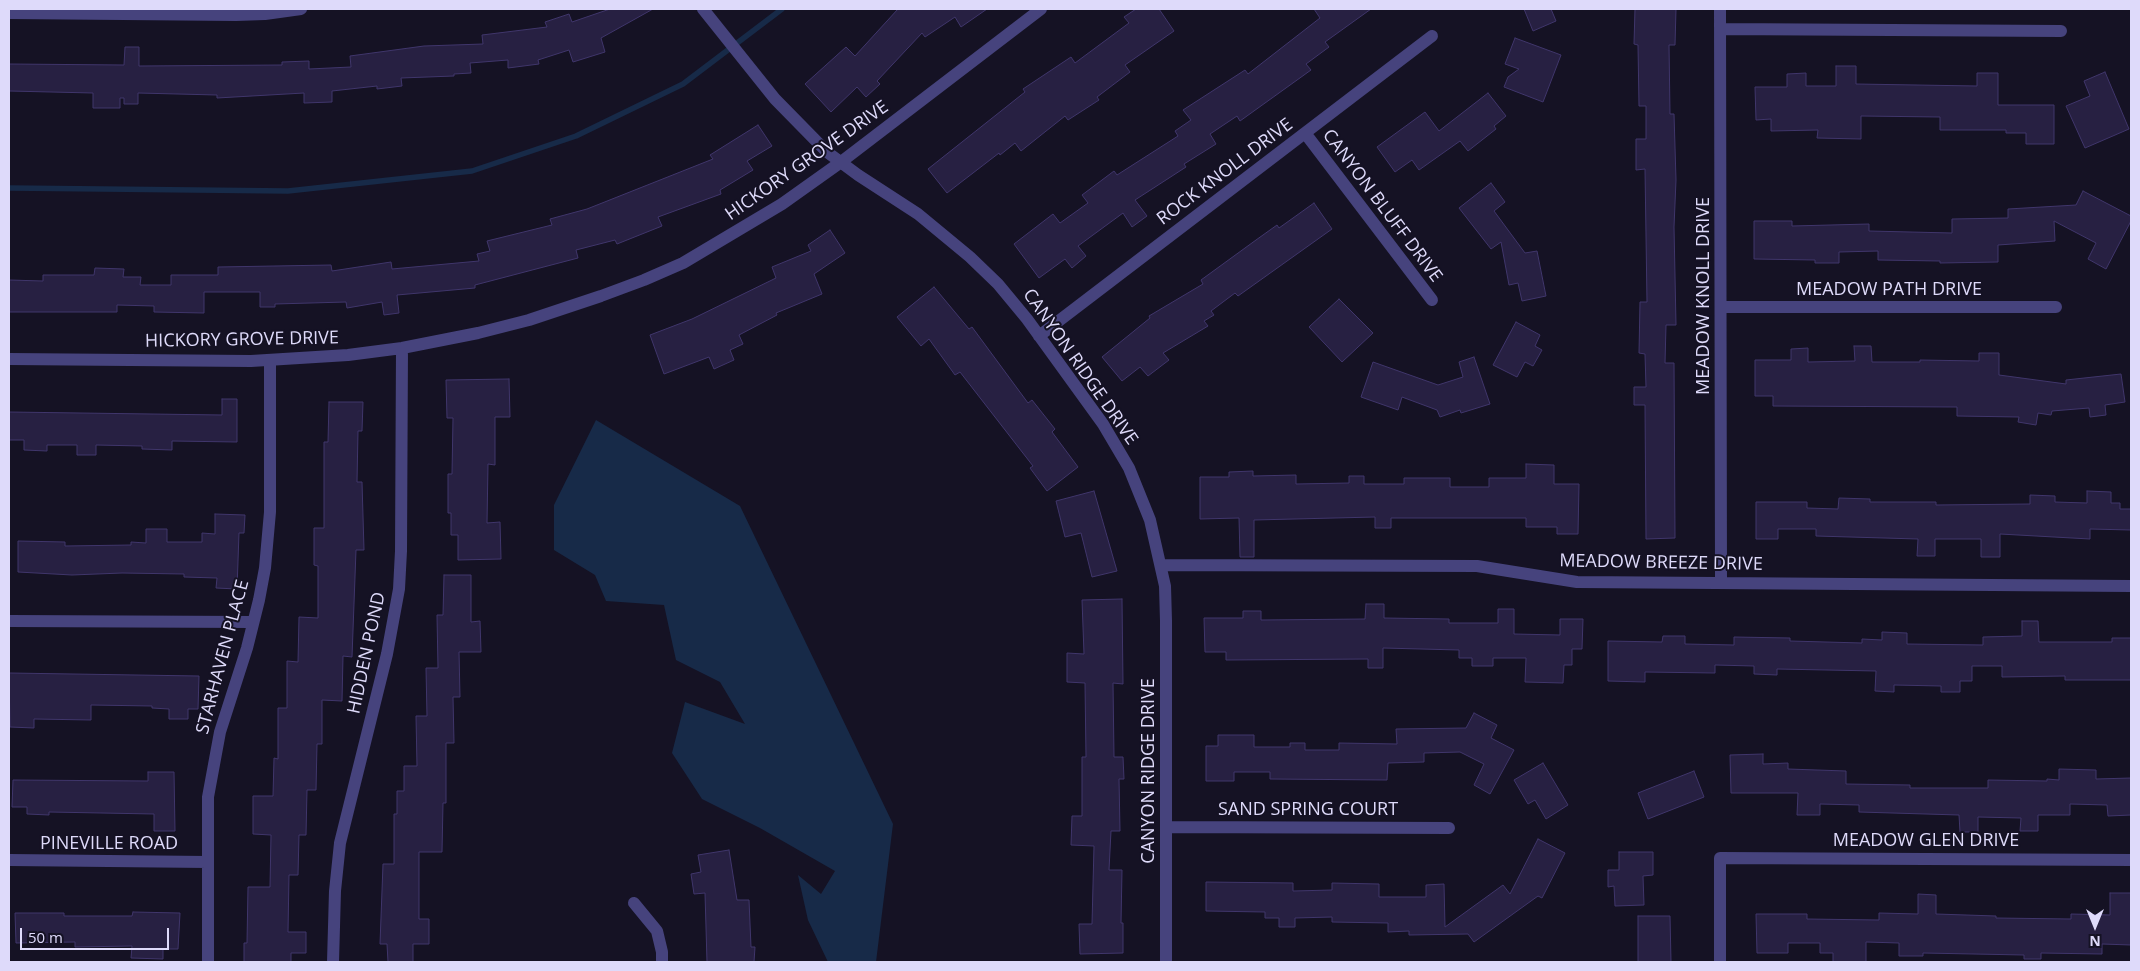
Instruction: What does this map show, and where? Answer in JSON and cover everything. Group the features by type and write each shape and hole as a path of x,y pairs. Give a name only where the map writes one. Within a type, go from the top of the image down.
{"street":[{"path":"9,13 265,11 301,9"},
{"name":"CANYON RIDGE DRIVE","path":"703,9 775,99 827,152 918,214 998,284 1039,336 1103,424 1129,468 1150,520 1165,586 1166,962"},
{"name":"HICKORY GROVE DRIVE","path":"9,359 270,360 348,355 402,348 478,333 529,320 644,280 683,263 729,237 782,204 841,162 1041,9"},
{"name":"MEADOW KNOLL DRIVE","path":"1720,9 1721,583"},
{"path":"1721,29 2061,31"},
{"name":"ROCK KNOLL DRIVE","path":"1039,336 1432,36"},
{"name":"CANYON BLUFF DRIVE","path":"1305,133 1432,300"},
{"name":"MEADOW PATH DRIVE","path":"1722,307 2056,307"},
{"name":"HIDDEN POND","path":"333,962 335,891 340,843 387,654 399,590 402,524 402,348"},
{"name":"STARHAVEN PLACE","path":"208,962 208,797 220,732 247,648 265,568 270,512 270,360"},
{"name":"MEADOW BREEZE DRIVE","path":"1161,565 1477,566 1577,582 2131,586"},
{"path":"9,621 253,622"},
{"name":"SAND SPRING COURT","path":"1166,827 1449,828"},
{"name":"MEADOW GLEN DRIVE","path":"1720,962 1720,858 2131,860"},
{"name":"PINEVILLE ROAD","path":"9,860 208,862"},
{"path":"634,904 657,931 662,952 662,962"}],"water":[{"path":"596,420 740,506 893,824 876,962 828,962 808,920 798,875 821,894 835,871 760,828 702,799 672,753 685,702 745,724 720,682 676,660 664,605 606,601 595,575 554,550 554,505"}],"building":[{"path":"610,9 653,9 601,38 605,52 573,62 569,50 538,60 539,64 508,68 508,60 470,63 471,73 454,74 454,76 401,78 402,86 377,89 377,86 332,91 332,102 304,103 304,93 217,98 217,95 138,93 138,104 124,104 124,98 120,98 120,108 93,108 93,93 9,91 9,64 124,65 125,47 139,47 139,66 282,65 282,62 309,61 309,69 351,67 350,56 424,46 483,44 482,35 547,27 545,22 569,14 572,22"},
{"path":"898,9 987,9 961,27 955,17 925,37 922,33 877,81 880,84 866,97 857,87 831,112 805,84 846,47 855,56"},
{"path":"1136,9 1159,9 1174,31 1125,65 1130,72 1097,97 1099,100 1068,120 1065,116 1021,151 1015,143 947,193 928,169 1025,92 1023,89 1071,57 1075,63 1129,23 1124,17"},
{"path":"1314,9 1371,9 1325,42 1329,47 1306,64 1311,70 1240,121 1237,116 1210,134 1216,144 1184,164 1186,167 1135,200 1147,216 1132,227 1123,213 1078,246 1086,256 1072,268 1065,259 1039,278 1014,244 1053,214 1060,223 1088,203 1082,195 1114,171 1117,175 1178,136 1175,131 1191,120 1183,110 1245,70 1248,74 1320,18"},
{"path":"1524,9 1551,9 1556,21 1533,31"},
{"path":"1635,9 1676,9 1675,45 1669,45 1670,114 1674,114 1676,180 1674,227 1676,325 1666,325 1665,363 1674,363 1675,538 1646,539 1645,405 1634,405 1634,387 1646,387 1645,354 1639,353 1640,302 1647,302 1645,169 1636,170 1636,139 1646,139 1646,106 1639,106 1638,45 1634,44"},
{"path":"1515,38 1561,55 1543,102 1504,87 1508,77 1519,69 1505,64"},
{"path":"1836,66 1856,66 1856,84 1977,86 1977,73 1998,73 1998,105 2054,105 2054,144 2026,144 2026,133 2006,133 2006,130 1940,130 1940,117 1861,116 1861,139 1817,138 1818,130 1771,131 1771,119 1756,120 1755,87 1787,87 1787,74 1806,73 1806,86 1836,86"},
{"path":"2105,72 2129,129 2085,148 2066,106 2090,96 2084,81"},
{"path":"1488,93 1506,116 1494,126 1496,129 1468,151 1460,141 1419,170 1412,160 1395,172 1377,147 1425,112 1439,131"},
{"path":"758,125 772,146 747,161 753,170 720,190 721,194 658,217 662,226 617,244 615,240 576,250 578,258 475,285 475,288 397,295 399,313 384,315 382,302 347,308 346,302 275,304 275,307 260,307 260,292 204,292 204,313 154,312 154,306 117,305 117,312 9,312 9,280 43,281 43,275 94,275 95,268 124,269 123,277 141,277 140,285 171,285 171,275 218,275 218,267 331,265 332,271 391,262 392,269 479,261 477,254 490,251 487,241 552,225 550,219 587,209 713,159 710,155"},
{"path":"1491,183 1505,202 1494,211 1525,253 1537,251 1546,296 1522,301 1518,283 1509,285 1501,242 1491,249 1459,208"},
{"path":"2083,191 2131,216 2131,221 2106,269 2088,259 2096,243 2054,221 2055,241 1998,245 1998,262 1940,263 1940,261 1878,260 1878,251 1839,252 1839,263 1815,263 1815,260 1754,259 1754,221 1792,221 1792,226 1869,224 1869,231 1952,233 1952,219 2008,218 2008,209 2076,205"},
{"path":"1314,203 1332,229 1238,296 1235,293 1211,311 1214,315 1204,321 1208,326 1163,353 1169,360 1148,376 1140,367 1122,381 1102,357 1150,318 1149,316 1203,284 1201,280 1277,225 1279,228"},
{"path":"830,230 845,253 814,274 822,294 776,313 777,315 739,335 743,344 730,350 734,360 714,369 709,357 664,374 650,335 692,319 776,278 772,267 811,251 808,245"},
{"path":"934,287 969,329 972,327 1028,403 1032,400 1055,429 1052,432 1078,467 1047,491 1030,468 1033,466 960,372 955,375 929,339 921,346 897,317"},
{"path":"1339,299 1373,333 1342,362 1309,327"},
{"path":"1516,322 1540,335 1535,346 1542,350 1533,366 1525,362 1517,377 1493,365"},
{"path":"1854,346 1871,346 1872,362 1920,362 1920,360 1979,361 1979,353 1999,353 1999,375 2066,384 2066,380 2121,374 2125,402 2105,405 2106,415 2090,417 2089,408 2052,411 2051,415 2038,413 2036,425 2018,422 2019,417 1957,416 1957,407 1773,406 1773,396 1755,396 1755,360 1791,360 1791,349 1808,348 1808,362 1855,361"},
{"path":"1474,357 1490,404 1461,413 1460,410 1440,417 1437,410 1402,397 1398,410 1361,397 1373,362 1438,385 1463,377 1459,362"},
{"path":"509,379 510,417 495,417 495,465 488,464 487,523 500,522 501,559 458,560 458,535 451,535 451,513 448,513 448,474 452,474 453,418 447,418 446,380"},
{"path":"222,399 237,399 237,442 172,441 172,450 142,449 142,446 96,445 96,455 77,455 77,445 47,445 47,451 24,450 24,440 9,440 9,412 222,415"},
{"path":"329,402 363,402 362,431 358,431 357,482 362,482 364,550 356,550 352,657 343,656 342,701 322,700 322,744 317,744 316,790 307,790 306,835 299,835 298,875 289,875 288,932 306,932 306,953 291,953 291,962 244,962 244,943 247,943 248,887 270,887 271,835 253,834 253,796 273,796 274,758 278,759 278,708 287,708 287,661 298,662 299,617 318,618 318,566 314,565 314,528 324,528 324,442 328,442"},
{"path":"1526,464 1554,465 1554,484 1579,484 1578,534 1557,534 1557,527 1526,527 1526,518 1391,518 1391,528 1375,528 1375,517 1254,520 1254,557 1240,557 1239,518 1200,519 1200,477 1229,477 1229,472 1253,471 1253,476 1296,475 1296,484 1349,483 1349,476 1364,476 1364,484 1404,484 1404,478 1450,478 1450,487 1489,487 1489,478 1526,478"},
{"path":"1094,491 1117,571 1092,577 1081,533 1065,537 1056,501"},
{"path":"2087,491 2111,492 2111,503 2120,503 2120,509 2131,509 2131,530 2090,529 2090,539 2000,534 2000,557 1981,557 1981,539 1935,539 1935,556 1917,556 1918,539 1816,536 1816,529 1778,529 1778,539 1756,539 1756,502 1807,502 1807,508 1838,509 1839,498 1870,499 1870,502 1936,502 1936,505 2030,504 2030,495 2055,496 2055,502 2087,503"},
{"path":"215,514 245,515 244,533 239,533 237,589 216,588 217,578 184,577 184,574 122,573 72,575 18,572 18,541 65,542 65,546 131,545 131,542 146,543 146,529 167,529 167,542 202,542 202,533 215,534"},
{"path":"444,575 471,575 471,622 480,621 481,652 459,652 460,697 453,697 454,743 446,743 446,803 443,803 442,852 419,852 419,919 429,919 429,944 413,944 413,962 388,962 387,944 380,944 383,864 394,864 394,814 397,814 397,791 404,791 404,766 417,766 416,716 427,716 426,668 438,668 437,615 443,615"},
{"path":"1122,599 1123,684 1113,683 1114,757 1123,757 1124,779 1119,779 1120,831 1111,831 1109,870 1122,870 1121,923 1123,923 1123,953 1080,954 1079,924 1092,924 1094,846 1071,845 1072,816 1082,816 1082,757 1086,757 1085,683 1067,682 1067,653 1084,654 1082,600"},
{"path":"1366,604 1384,604 1384,618 1449,619 1449,623 1498,623 1498,609 1514,609 1514,634 1560,635 1560,619 1583,619 1582,649 1572,649 1572,665 1564,665 1563,683 1525,682 1526,658 1493,658 1493,666 1472,666 1472,658 1459,658 1459,650 1383,648 1383,668 1368,668 1368,659 1226,660 1226,652 1205,652 1204,618 1243,618 1243,611 1261,611 1261,620 1365,619"},
{"path":"2022,621 2038,621 2039,642 2112,642 2112,638 2131,638 2131,680 2065,680 2065,676 2002,677 2002,666 1972,666 1972,681 1960,681 1960,692 1941,692 1941,686 1894,685 1894,692 1875,691 1876,671 1777,669 1777,675 1754,674 1754,666 1715,665 1715,673 1645,672 1645,682 1608,681 1608,641 1662,642 1663,636 1685,636 1685,644 1734,645 1734,637 1790,638 1790,641 1862,643 1862,639 1882,640 1882,632 1907,633 1907,644 1983,645 1983,637 2022,636"},
{"path":"9,673 199,676 198,709 188,709 188,719 169,719 169,709 152,708 152,706 91,705 91,720 34,719 34,728 10,727"},
{"path":"1474,713 1497,725 1491,738 1514,750 1490,794 1474,785 1484,764 1460,752 1424,753 1424,762 1388,763 1387,780 1270,779 1270,772 1234,772 1234,781 1206,781 1206,746 1218,746 1218,735 1254,735 1254,747 1290,747 1290,743 1305,743 1305,750 1339,750 1339,743 1397,744 1396,729 1466,728"},
{"path":"1763,754 1763,764 1788,763 1788,769 1846,771 1846,784 1910,785 1910,788 1988,788 1988,780 2059,780 2059,769 2096,770 2096,779 2131,778 2131,815 2108,816 2107,805 2070,804 2070,815 2038,815 2038,831 2020,831 2021,818 1978,817 1978,832 1960,832 1959,815 1859,812 1859,805 1820,804 1820,815 1797,815 1798,793 1731,793 1730,755"},
{"path":"1543,763 1568,805 1546,819 1535,800 1528,804 1514,780"},
{"path":"1694,771 1704,797 1648,819 1638,793"},
{"path":"148,772 174,772 175,831 154,831 154,814 49,812 49,815 27,814 27,807 12,807 13,780 148,781"},
{"path":"1538,839 1565,853 1542,898 1538,896 1474,942 1468,934 1409,935 1409,931 1388,932 1388,923 1332,922 1332,917 1295,918 1295,927 1279,927 1279,918 1265,918 1265,912 1206,911 1206,882 1293,883 1293,891 1332,890 1332,883 1379,884 1379,897 1426,897 1426,885 1444,884 1445,927 1503,885 1510,894"},
{"path":"729,850 737,900 749,900 751,947 755,947 754,962 707,962 705,893 694,894 691,874 701,872 698,855"},
{"path":"1619,852 1653,852 1653,875 1643,876 1644,905 1615,906 1614,886 1608,887 1608,870 1619,870"},
{"path":"2110,893 2131,893 2131,945 2102,944 2102,954 2041,953 2041,959 2024,959 2024,955 1923,953 1923,956 1899,956 1899,943 1866,942 1866,962 1833,962 1833,953 1820,953 1820,943 1788,943 1788,953 1757,953 1756,914 1807,914 1807,919 1879,920 1879,913 1918,914 1918,894 1936,895 1936,914 1996,916 1996,918 2071,919 2071,914 2110,915"},
{"path":"133,912 180,913 178,949 163,949 163,959 131,958 132,946 75,947 75,942 16,943 15,913 64,913 64,916 132,916"},
{"path":"1638,916 1670,916 1671,962 1638,962"}],"waterway":[{"path":"9,188 288,191 472,171 576,136 683,84 782,9"}]}
